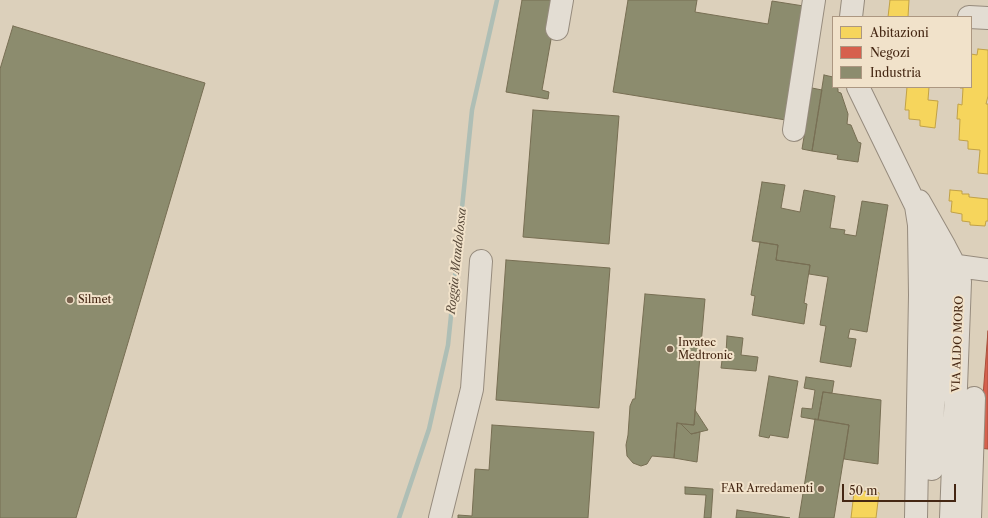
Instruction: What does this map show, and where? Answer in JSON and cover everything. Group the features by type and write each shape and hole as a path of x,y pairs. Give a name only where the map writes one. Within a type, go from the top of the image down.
{"street":[{"path":"557,29 562,0"},
{"path":"794,130 814,0"},
{"path":"851,16 853,0"},
{"path":"972,17 988,18"},
{"name":"VIA ALDO MORO","path":"859,88 910,190 916,206 926,266 920,295 916,518"},
{"name":"VIA ALDO MORO","path":"910,190 929,216 955,266 960,282 962,469 951,518"},
{"path":"440,518 472,390 481,261"},
{"path":"926,266 955,266 988,270"},
{"path":"926,266 938,284 939,300 938,349 933,406 931,518"},
{"path":"920,295 933,406"},
{"path":"970,518 962,469 974,398"}],"building: Abitazioni":[{"path":"890,0 909,0 908,16 888,16"},
{"path":"978,49 988,50 988,96 986,104 988,104 988,174 978,173 980,150 968,149 968,141 959,140 960,119 957,119 958,104 962,105 963,88 972,88 972,54 977,55"},
{"path":"907,88 929,88 928,100 938,101 935,128 920,126 920,120 909,119 909,110 905,110"},
{"path":"950,190 962,191 962,194 969,194 969,197 988,199 988,221 986,221 985,226 970,225 970,222 962,221 962,214 951,212 952,201 949,201"},
{"path":"863,491 879,493 876,518 851,518 854,492 862,493"}],"building: Negozi":[{"path":"988,331 988,449 979,448"}],"building: Industria":[{"path":"522,0 558,0 542,90 549,92 548,99 506,92"},
{"path":"628,0 697,0 695,12 768,24 772,1 810,7 792,121 613,92"},
{"name":"Silmet","path":"13,26 205,83 76,518 0,518 0,69"},
{"path":"824,75 832,77 832,88 838,88 838,92 841,93 848,114 847,124 851,125 858,142 861,143 858,162 837,159 838,155 812,151"},
{"path":"812,88 822,90 812,151 802,149"},
{"path":"533,110 619,116 609,244 523,237"},
{"path":"762,182 785,185 781,208 800,212 804,190 835,196 830,228 845,230 844,234 856,236 862,201 888,205 867,332 850,329 848,338 856,339 851,367 820,362 826,326 820,325 828,277 809,274 810,265 776,260 778,245 752,241"},
{"path":"760,242 778,245 776,260 810,265 804,303 807,304 804,324 752,315 755,296 751,295"},
{"path":"506,260 610,268 599,408 496,400"},
{"name":"Invatec Medtronic","path":"645,294 705,299 694,425 677,423 674,458 652,456 647,464 641,466 633,463 627,456 626,445 630,406 633,399 635,399"},
{"path":"727,336 743,338 741,355 758,357 756,371 721,368 723,353 726,353"},
{"path":"769,376 798,381 788,438 770,435 769,438 759,436"},
{"path":"806,377 834,381 832,393 823,392 818,420 801,417 802,408 812,409 815,390 804,388"},
{"path":"823,392 881,400 878,464 844,459 849,425 818,420"},
{"path":"695,410 708,430 691,434 681,424 694,425"},
{"name":"FAR Arredamenti","path":"815,419 849,425 834,518 799,518"},
{"path":"677,423 681,424 691,434 700,432 697,462 674,458"},
{"path":"492,425 594,432 588,518 458,518 458,515 472,516 475,469 489,470"},
{"path":"685,487 713,489 711,518 704,518 706,495 685,494"},
{"name":"FAR Arredamenti","path":"737,510 790,518 736,518"}],"waterway":[{"name":"Roggia Mandolossa","path":"399,518 429,429 448,345 472,110 497,0"}],"place":[{"name":"Silmet","path":"70,300"},
{"name":"Invatec Medtronic","path":"670,349"},
{"name":"FAR Arredamenti","path":"821,489"}]}
